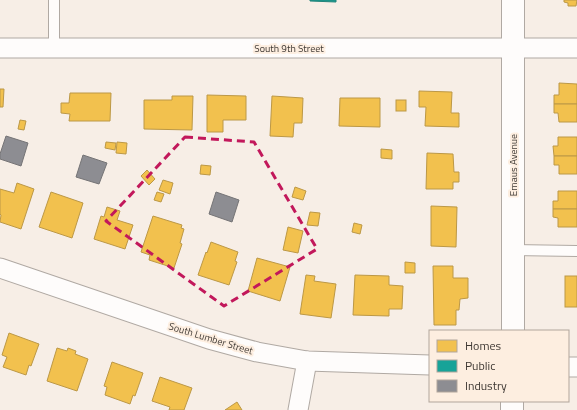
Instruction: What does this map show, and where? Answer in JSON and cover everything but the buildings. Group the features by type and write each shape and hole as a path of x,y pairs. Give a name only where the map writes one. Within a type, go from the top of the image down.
{"main road":[{"name":"Emaus Avenue","path":"512,330 513,0"}],"street":[{"name":"South 9th Street","path":"0,48 577,48"},
{"name":"South Lumber Street","path":"0,268 209,339 257,352 307,361 429,365"},
{"path":"298,410 307,361"}],"lane":[{"path":"54,0 54,48"},
{"path":"512,250 577,251"}],"highlighted area":[{"path":"185,137 254,142 317,249 224,306 106,221"}]}
